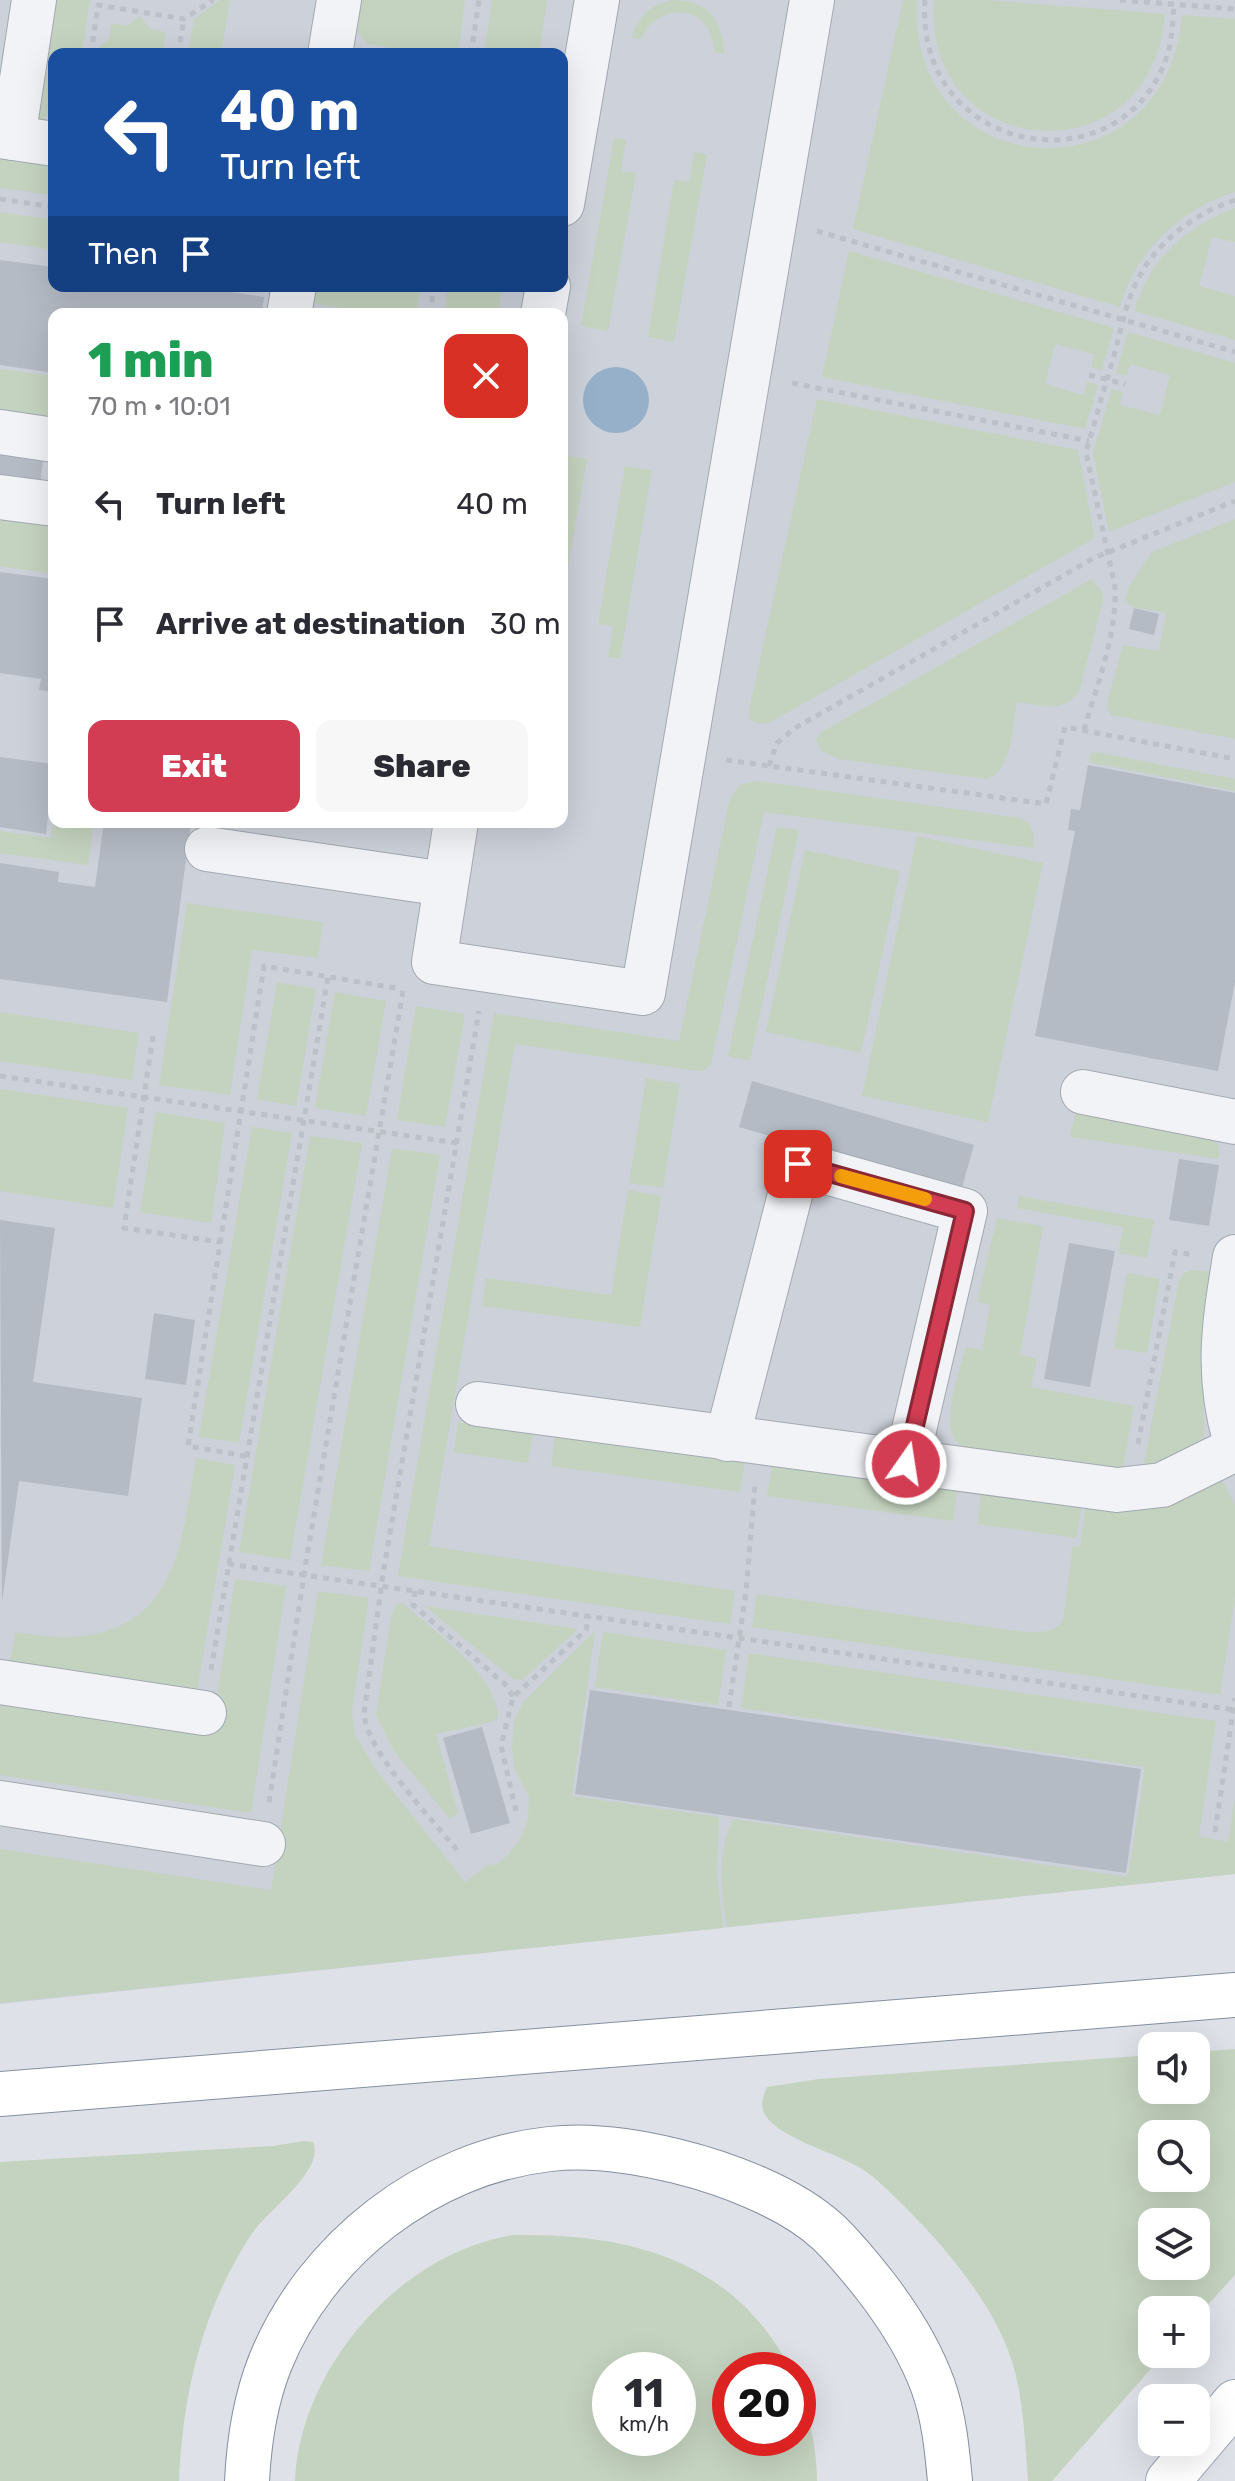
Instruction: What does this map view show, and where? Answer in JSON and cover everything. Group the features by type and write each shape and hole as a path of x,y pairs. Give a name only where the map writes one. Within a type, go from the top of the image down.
{"main road":[{"path":"0,2094 1235,1995"},
{"path":"247,2481 250,2437 270,2363 289,2324 315,2284 342,2252 377,2220 462,2172 509,2156 550,2149 597,2147 648,2154 699,2166 790,2206 826,2231 860,2267 898,2316 919,2353 933,2386 945,2433 950,2481"},
{"path":"1168,2481 1235,2402"}],"lane":[{"path":"22,139 34,0"},
{"path":"331,48 339,0"},
{"path":"568,137 572,93 597,0"},
{"path":"455,828 434,962 643,993 812,0"},
{"path":"0,432 48,439"},
{"path":"0,497 48,503"},
{"path":"207,849 445,884"},
{"path":"1083,1092 1235,1122"},
{"path":"744,1441 798,1164 965,1211 906,1464"},
{"path":"1235,1259 1224,1324 1222,1365 1226,1407 1235,1440"},
{"path":"478,1404 1084,1488 1129,1490 1162,1485 1235,1449"},
{"path":"0,1682 204,1713"},
{"path":"0,1803 263,1844"}],"path":[{"path":"92,48 97,2 184,19 213,0"},
{"path":"472,48 479,0"},
{"path":"925,0 925,32 931,57 942,81 958,102 1000,131 1025,139 1051,140 1077,138 1101,129 1123,116 1143,98 1168,53 1174,4"},
{"path":"1120,0 1235,9"},
{"path":"179,48 184,19"},
{"path":"0,199 48,206"},
{"path":"1084,730 1113,622 1115,587 1086,452 1089,441 1137,281 1158,249 1210,209 1235,200"},
{"path":"775,218 1235,352"},
{"path":"748,374 1089,441"},
{"path":"1089,375 1125,384"},
{"path":"769,766 777,743 795,728 1107,552 1235,501"},
{"path":"682,755 1046,804 1065,727 1235,759"},
{"path":"246,1456 188,1446 264,966 416,992"},
{"path":"204,1713 328,977"},
{"path":"263,1844 304,1576 403,990"},
{"path":"457,1850 385,1760 365,1722 382,1587 481,1003"},
{"path":"153,1036 124,1228 220,1243"},
{"path":"0,1076 457,1143"},
{"path":"1129,1490 1175,1252 1235,1259"},
{"path":"729,1707 740,1639 744,1441"},
{"path":"228,1564 1234,1710"},
{"path":"415,1591 413,1605 507,1686 513,1697"},
{"path":"516,1811 501,1746 513,1697 586,1630 589,1616"},
{"path":"1215,1832 1235,1698"}],"shaded area":[{"path":"0,0 1235,0 1235,1874 0,2004"}],"green space":[{"path":"57,0 90,0 83,48 50,48"},
{"path":"220,0 230,0 222,48 189,48 194,19"},
{"path":"360,0 465,0 459,48 391,48 367,44 357,30"},
{"path":"492,0 547,0 540,48 485,48"},
{"path":"672,0 695,4 711,14 721,31 724,54 714,52 705,24 684,12 659,18 641,39 631,38 646,13"},
{"path":"903,0 917,0 925,62 952,107 992,136 1040,148 1089,142 1133,118 1166,76 1182,15 1235,19 1235,192 1197,209 1163,235 1136,268 1120,307 853,229"},
{"path":"934,0 987,0 1165,14 1151,68 1122,105 1083,126 1040,131 998,120 963,94 940,54"},
{"path":"140,16 150,29 165,32 165,48 97,48 109,39 111,23 127,26"},
{"path":"48,60 48,114 39,121"},
{"path":"614,138 626,140 621,171 636,173 608,331 581,326"},
{"path":"694,152 707,154 674,342 648,337 674,180 689,182"},
{"path":"0,157 48,164 48,194 0,188"},
{"path":"1235,208 1235,242 1212,237 1199,286 1235,296 1235,340 1135,311 1149,276 1172,247 1201,225"},
{"path":"0,212 48,219 48,249 0,242"},
{"path":"849,251 1114,328 1102,370 1091,367 1094,354 1055,344 1045,384 1083,395 1087,382 1098,385 1085,429 822,377"},
{"path":"306,292 420,292 417,308 340,308 304,302"},
{"path":"447,292 501,292 499,308 445,308"},
{"path":"1128,332 1235,363 1235,482 1109,532 1093,453 1112,389 1123,392 1120,405 1160,415 1170,375 1130,364 1127,376 1116,373"},
{"path":"0,369 48,375 48,423 0,417"},
{"path":"817,399 1078,450 1095,538 769,723 758,724 749,719 749,710"},
{"path":"568,456 587,459 568,567"},
{"path":"625,466 652,470 620,659 608,657 613,626 598,624"},
{"path":"0,515 48,521 48,573 0,566"},
{"path":"1235,519 1235,739 1111,715 1107,708 1108,699 1123,645 1159,651 1166,613 1133,607 1125,600 1129,586 1152,552"},
{"path":"1092,579 1102,592 1103,600 1080,689 1074,697 1060,705 1017,702 1007,757 996,774 987,779 839,759 821,751 816,740 820,733"},
{"path":"1096,752 1235,779 1235,791 1088,762 1091,754"},
{"path":"758,781 1020,818 1031,826 1033,848 764,812 711,1064 703,1071 697,1071 515,1044 429,1546 735,1591 730,1624 398,1576 494,1013 679,1041 730,798 741,784"},
{"path":"777,827 799,830 750,1061 728,1056"},
{"path":"52,828 93,828 88,865 0,853 0,831 51,838"},
{"path":"917,836 1043,863 988,1122 862,1096"},
{"path":"805,850 900,871 861,1053 766,1032"},
{"path":"187,903 323,922 318,958 252,950 230,1095 159,1085"},
{"path":"277,982 316,989 296,1106 257,1099"},
{"path":"335,992 386,1001 366,1116 315,1108"},
{"path":"416,1006 465,1014 445,1127 397,1120"},
{"path":"0,1012 139,1033 132,1080 0,1061"},
{"path":"646,1078 680,1084 663,1188 629,1183"},
{"path":"0,1089 128,1108 113,1208 0,1191"},
{"path":"1076,1111 1210,1137 1219,1146 1219,1159 1070,1137"},
{"path":"156,1112 225,1123 211,1223 140,1212"},
{"path":"252,1127 292,1133 239,1443 199,1437"},
{"path":"310,1136 362,1143 290,1560 239,1552"},
{"path":"392,1148 440,1155 369,1571 321,1565"},
{"path":"628,1190 661,1196 640,1327 482,1306 486,1278 611,1295"},
{"path":"1019,1196 1154,1220 1147,1258 1118,1253 1123,1227 1017,1208"},
{"path":"997,1218 1043,1226 1020,1355 1037,1358 1031,1387 1134,1406 1122,1473 972,1449 958,1443 953,1435 950,1424 953,1397 966,1347 982,1350 990,1305 977,1302"},
{"path":"1193,1270 1216,1272 1203,1369 1204,1436 1193,1449 1143,1469 1179,1280 1184,1273"},
{"path":"1127,1273 1160,1279 1147,1353 1114,1348"},
{"path":"458,1422 533,1432 528,1463 454,1452"},
{"path":"555,1436 745,1462 740,1492 551,1466"},
{"path":"196,1458 235,1465 196,1697 9,1668 15,1632 71,1637 107,1631 134,1618 154,1599 168,1576 178,1550"},
{"path":"772,1465 957,1491 953,1521 767,1496"},
{"path":"1220,1477 1235,1505 1235,1597 1220,1695 752,1627 757,1594 1024,1632 1051,1630 1063,1620 1073,1546 1080,1547 1086,1503"},
{"path":"981,1494 1081,1508 1077,1538 977,1524"},
{"path":"235,1579 286,1586 251,1813 0,1775 0,1696 212,1729"},
{"path":"318,1591 369,1598 352,1711 355,1735 376,1770 465,1882 488,1865 506,1857 520,1840 528,1819 529,1797 514,1767 512,1745 514,1721 524,1701 595,1631 572,1796 719,1817 717,1873 723,1928 0,2003 0,1849 271,1890"},
{"path":"403,1603 476,1670 495,1701 498,1717 494,1721 436,1734 458,1813 450,1819 394,1751 376,1715 391,1616 397,1604"},
{"path":"425,1606 578,1629 522,1680 513,1679"},
{"path":"603,1632 726,1650 718,1705 595,1687"},
{"path":"749,1653 1216,1721 1199,1836 1228,1842 1235,1798 1235,1874 727,1927 721,1872 724,1845 733,1819 1128,1877 1145,1767 741,1708"},
{"path":"1235,2049 1235,2275 1210,2303 1210,2296 1138,2296 1138,2368 1152,2368 1052,2481 1028,2481 1015,2372 994,2320 961,2270 921,2224 874,2178 855,2165 793,2137 766,2116 762,2102 767,2087 819,2079 1138,2056 1138,2104 1210,2104 1210,2051"},
{"path":"313,2142 315,2153 311,2166 251,2235 234,2263 208,2323 198,2353 185,2416 179,2481 0,2481 0,2162 273,2146"},
{"path":"513,2235 556,2236 637,2248 674,2260 709,2278 740,2302 767,2332 780,2352 712,2352 712,2456 816,2456 817,2481 295,2481 301,2439 315,2397 336,2358 364,2322 396,2291 432,2265 471,2246"}],"water":[{"path":"616,367 629,369 639,377 647,387 647,413 639,423 629,431 616,433 603,431 593,423 585,413 583,400 585,387 593,377 603,369"}],"building":[{"path":"0,260 48,266 48,292 230,292 264,297 263,308 48,308 48,372 0,365"},
{"path":"0,446 44,452 39,493 0,487"},
{"path":"0,572 48,578 48,691 39,690 41,679 0,673"},
{"path":"1134,608 1159,614 1154,635 1129,629"},
{"path":"0,757 48,763 46,834 0,827"},
{"path":"1088,765 1235,793 1235,982 1218,1071 1035,1036 1075,831 1068,830 1071,809 1080,810"},
{"path":"103,828 190,828 167,1002 0,979 0,863 59,872 58,882 95,887"},
{"path":"752,1081 974,1145 961,1191 739,1127"},
{"path":"1179,1159 1219,1165 1209,1226 1169,1220"},
{"path":"0,1220 55,1228 33,1382 142,1398 128,1496 19,1481 2,1602"},
{"path":"1069,1243 1115,1251 1090,1387 1044,1379"},
{"path":"154,1313 195,1320 186,1385 145,1379"},
{"path":"590,1690 1141,1769 1126,1873 575,1794"},
{"path":"482,1727 510,1823 471,1834 443,1738"}],"slow traffic":[{"path":"841,1176 925,1199"}],"route":[{"path":"798,1164 965,1211 906,1464"}]}
